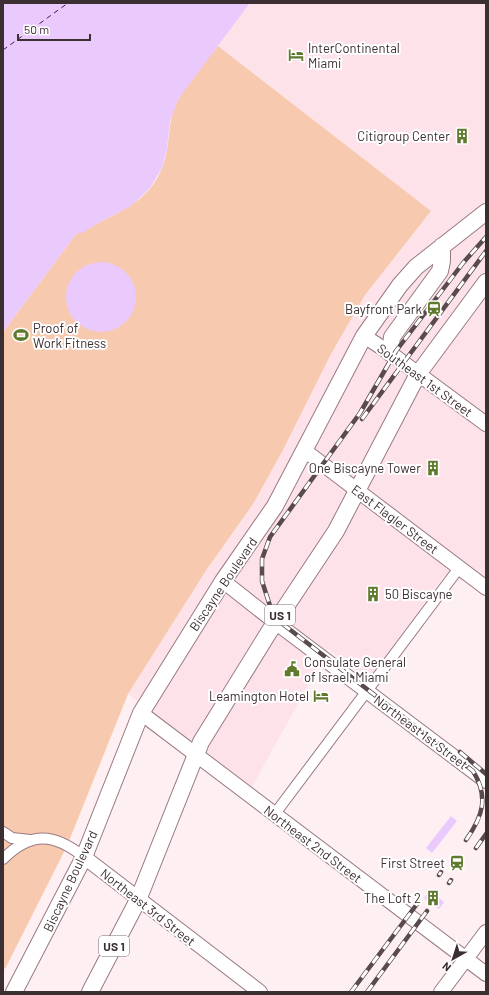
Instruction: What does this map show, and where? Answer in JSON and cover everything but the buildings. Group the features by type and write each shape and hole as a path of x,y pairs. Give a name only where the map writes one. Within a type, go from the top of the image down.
{"main road":[{"name":"Biscayne Boulevard","path":"14,992 84,857 141,713 223,581 269,517 364,336 405,278 422,261 486,212"},
{"path":"390,353 392,337 440,271 442,246"},
{"name":"US 1","path":"90,992 138,900 195,754 208,729 275,622 330,540 418,374 486,282"},
{"name":"Southeast 1st Street","path":"364,336 390,353 486,424"},
{"name":"East Flagler Street","path":"304,450 486,588"},
{"name":"Northeast 1st Street","path":"223,581 486,781"},
{"name":"Northeast 2nd Street","path":"141,713 486,974"},
{"name":"Northeast 3rd Street","path":"84,857 138,900 260,992"},
{"path":"440,992 486,932"}],"street":[{"path":"274,815 368,692 459,568"},
{"name":"Northeast 3rd Street","path":"3,832 12,838 30,840"},
{"name":"Northeast 3rd Street","path":"3,859 16,847 30,840 39,838 58,841 71,846 84,857"}],"shaded area":[{"path":"3,3 250,3 179,98 170,121 167,149 162,168 150,188 131,206 84,232 76,234 3,332"},
{"path":"250,3 486,3 486,596 469,582 444,576 369,680 328,649 252,787 128,694 207,569 253,504 283,450 331,354 365,295 431,211 218,46"},
{"name":"Bayfront Park","path":"218,46 431,211 365,295 331,354 283,450 253,504 207,569 128,694 67,846 5,969 3,967 3,332 76,234 131,205 148,191 155,182 165,159 171,119 175,106 189,82"},
{"path":"101,262 114,265 126,272 133,284 136,297 133,310 126,322 114,329 101,332 88,329 76,322 69,310 66,297 69,284 76,272 88,265"},
{"path":"451,816 457,821 432,853 426,848"},
{"path":"430,891 444,902 439,909 424,898"}],"ferry route":[{"path":"3,50 68,3"}],"railway":[{"path":"466,840 477,823 482,806 481,789 473,771 284,625 271,609 262,581 262,559 270,537 360,413 396,351 463,263 486,237"},
{"path":"362,419 486,251"},
{"path":"460,752 486,774"},
{"path":"476,848 486,834"},
{"path":"351,992 417,904"},
{"path":"367,992 427,911"}],"place":[{"name":"InterContinental Miami","path":"296,55"},
{"name":"Citigroup Center","path":"462,136"},
{"name":"Bayfront Park","path":"434,309"},
{"name":"Proof of Work Fitness","path":"21,335"},
{"name":"One Biscayne Tower","path":"433,468"},
{"name":"50 Biscayne","path":"373,594"},
{"name":"Consulate General of Israel, Miami","path":"292,669"},
{"name":"Leamington Hotel","path":"321,696"},
{"name":"First Street","path":"457,863"},
{"name":"The Loft 2","path":"433,898"}]}
